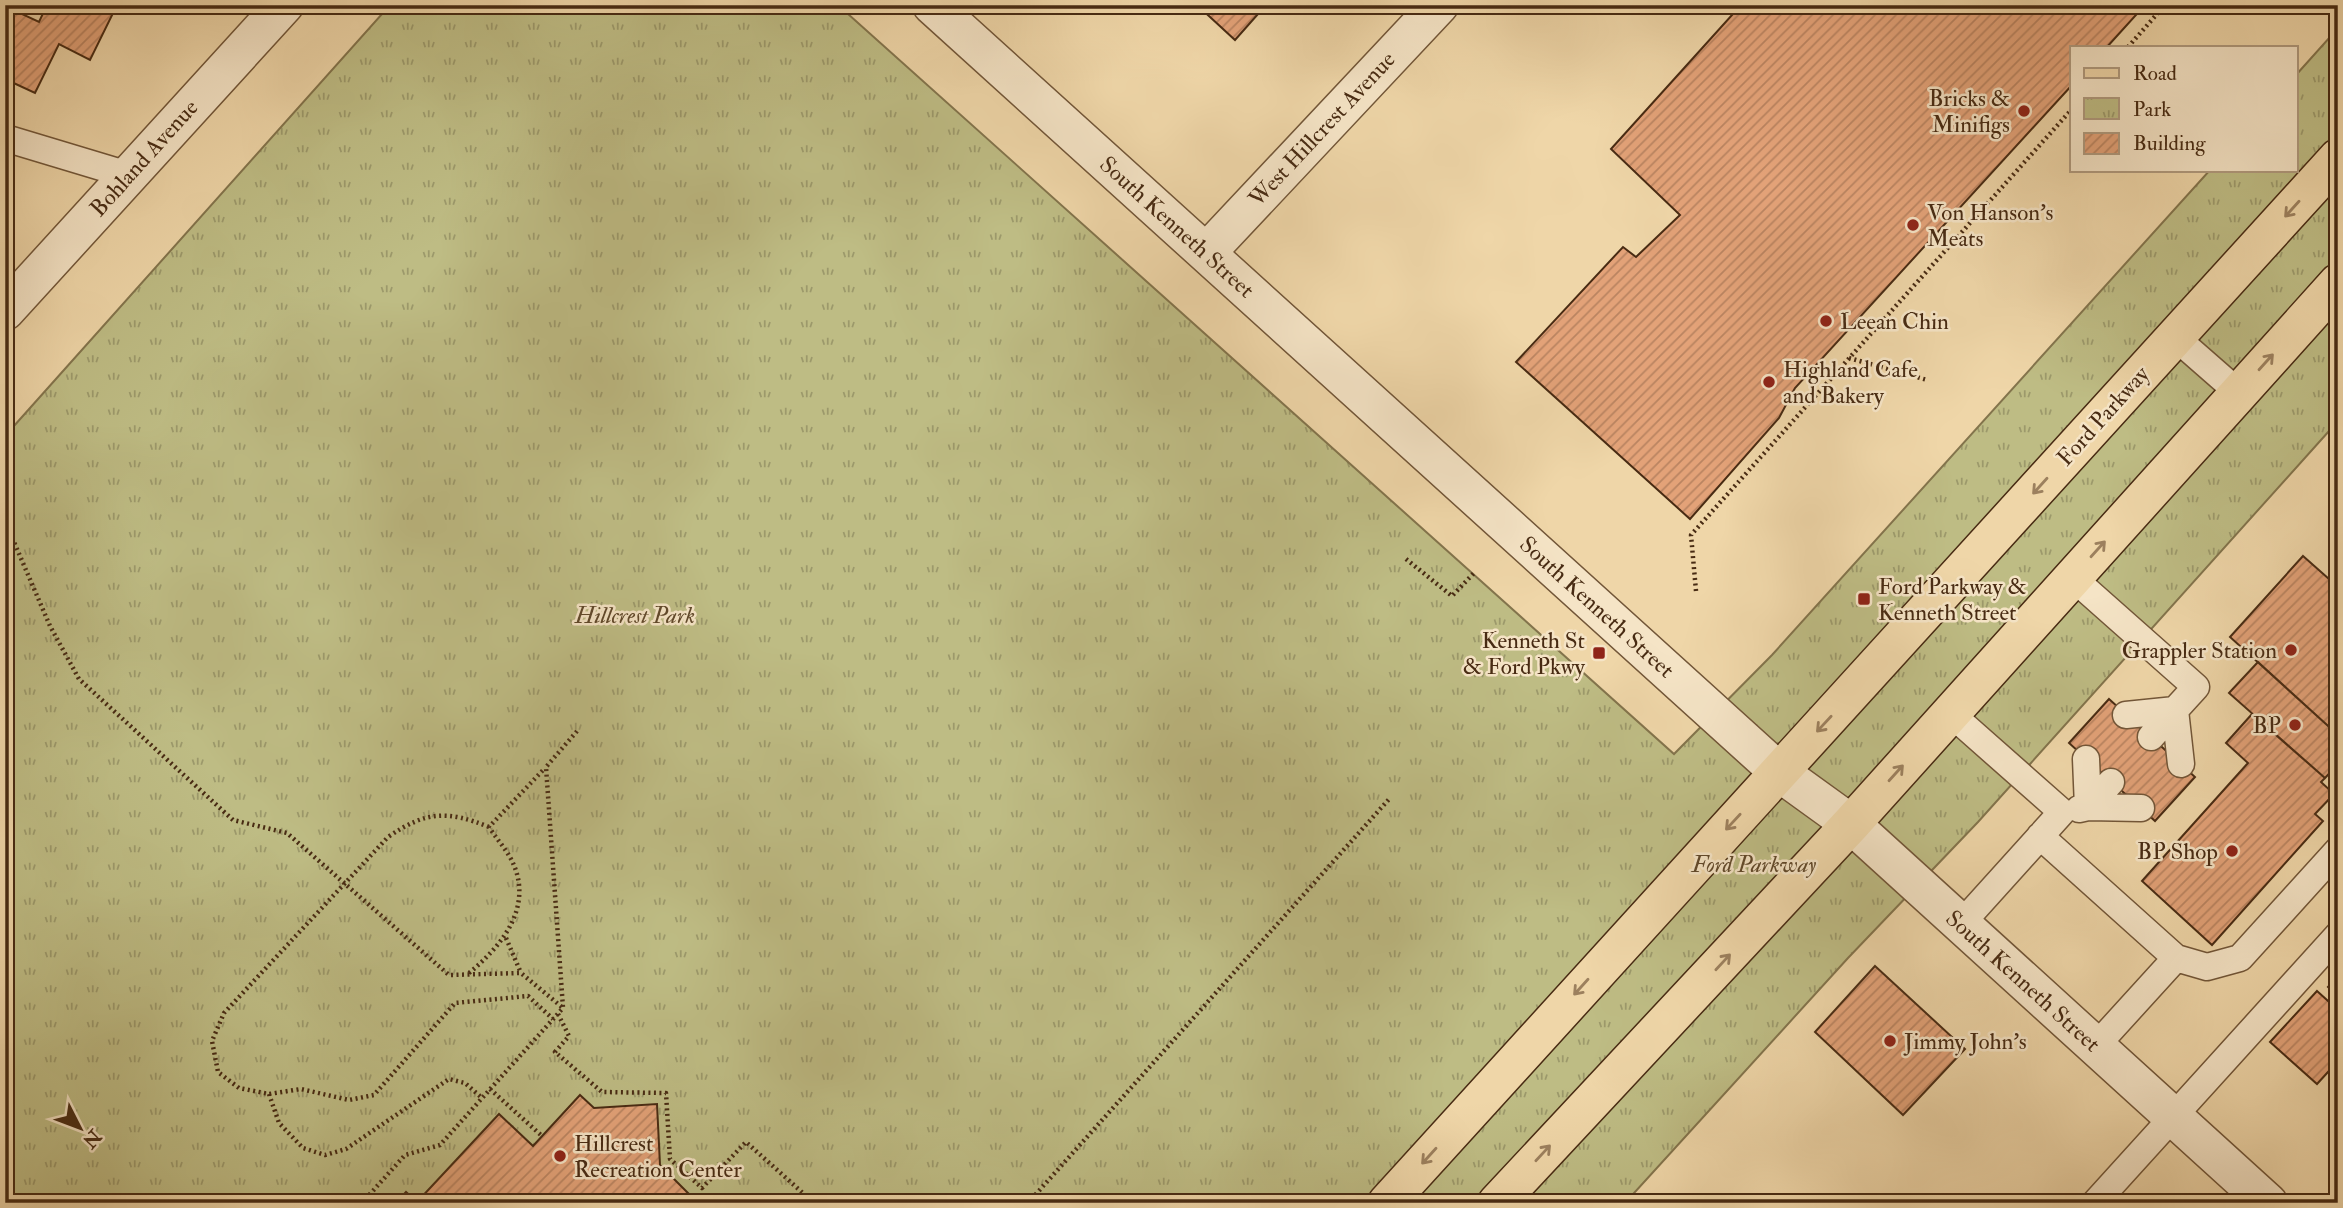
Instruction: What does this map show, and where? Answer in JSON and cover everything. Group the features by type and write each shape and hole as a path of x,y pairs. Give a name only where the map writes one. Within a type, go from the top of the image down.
{"main road":[{"name":"Ford Parkway","path":"1387,1203 2338,158"},
{"path":"1497,1203 1851,824 2338,283"}],"street":[{"name":"Bohland Avenue","path":"5,310 284,5"},
{"name":"South Kenneth Street","path":"932,5 1779,772 1851,824 2268,1203"},
{"name":"West Hillcrest Avenue","path":"1206,253 1439,5"}],"lane":[{"path":"5,138 128,175"},
{"path":"2175,337 2239,393"},
{"path":"2073,578 2196,687 2151,737"},
{"path":"2126,715 2175,710"},
{"path":"2175,710 2181,764"},
{"path":"1950,713 2075,810 2141,808"},
{"path":"2075,810 2086,759"},
{"path":"1961,924 2040,836 2111,782"},
{"path":"2040,836 2176,957 2207,967 2240,958 2338,850"},
{"path":"2095,1203 2338,935"},
{"path":"2095,1047 2176,957"}],"path":[{"path":"2129,46 2165,5"},
{"path":"1696,591 1691,535 2070,112"},
{"path":"1849,358 1927,380"},
{"path":"5,530 11,535 50,626 79,679 233,820 287,833 449,975 521,973"},
{"path":"1406,559 1452,596 1474,573"},
{"path":"489,827 578,730"},
{"path":"362,1203 405,1155 440,1145 563,1009 546,767"},
{"path":"1028,1203 1390,798"},
{"path":"468,974 496,951 505,937 520,895 512,861 489,827 469,819 441,814 414,819 388,836 224,1013 212,1041 218,1072 239,1088 269,1094 301,1089 349,1100 374,1095 455,1003 528,996 553,1019"},
{"path":"505,937 521,973 563,1009"},
{"path":"558,1014 569,1036 555,1052 602,1092 666,1093 670,1159 702,1188 746,1142 814,1203"},
{"path":"269,1094 279,1123 303,1148 326,1155 346,1149 449,1079 465,1083 482,1098"},
{"path":"490,1089 542,1136"}],"green space":[{"name":"Hillcrest Park","path":"390,5 838,5 1674,754 1772,655 2208,172 2298,172 2298,73 2338,28 2338,421 1978,822 1848,958 1625,1203 5,1203 5,436"}],"building":[{"path":"47,5 117,5 90,60 59,44 35,93 5,79 5,6 39,22"},
{"path":"121,5 139,5 135,13"},
{"path":"1197,5 1266,5 1235,40"},
{"path":"1741,5 2145,5 2108,46 2070,46 2070,87 1795,388 1779,418 1690,519 1516,362 1623,247 1636,257 1680,215 1611,149"},
{"name":"Grappler Station","path":"2303,556 2338,587 2338,735 2230,637"},
{"name":"BP","path":"2258,662 2338,735 2338,764 2325,778 2229,693"},
{"path":"2109,699 2195,777 2155,821 2069,743"},
{"name":"BP Shop","path":"2252,714 2325,778 2321,782 2334,794 2315,814 2323,821 2212,945 2142,881 2248,763 2226,743"},
{"name":"Jimmy John's","path":"1875,966 1965,1049 1903,1115 1815,1032"},
{"path":"2338,976 2338,996 2328,987"},
{"path":"2317,991 2338,1010 2338,1061 2317,1084 2270,1042"},
{"name":"Hillcrest Recreation Center","path":"580,1095 594,1108 657,1104 660,1165 698,1203 396,1203 406,1192 417,1202 499,1114 533,1146"}],"place":[{"name":"Bricks & Minifigs","path":"2024,111"},
{"name":"Von Hanson's Meats","path":"1913,225"},
{"name":"Leean Chin","path":"1826,321"},
{"name":"Highland Cafe and Bakery","path":"1769,382"},
{"name":"Ford Parkway & Kenneth Street","path":"1864,599"},
{"name":"Grappler Station","path":"2291,650"},
{"name":"Kenneth St & Ford Pkwy","path":"1599,653"},
{"name":"BP","path":"2295,725"},
{"name":"BP Shop","path":"2232,851"},
{"name":"Jimmy John's","path":"1890,1041"},
{"name":"Hillcrest Recreation Center","path":"560,1156"}]}
